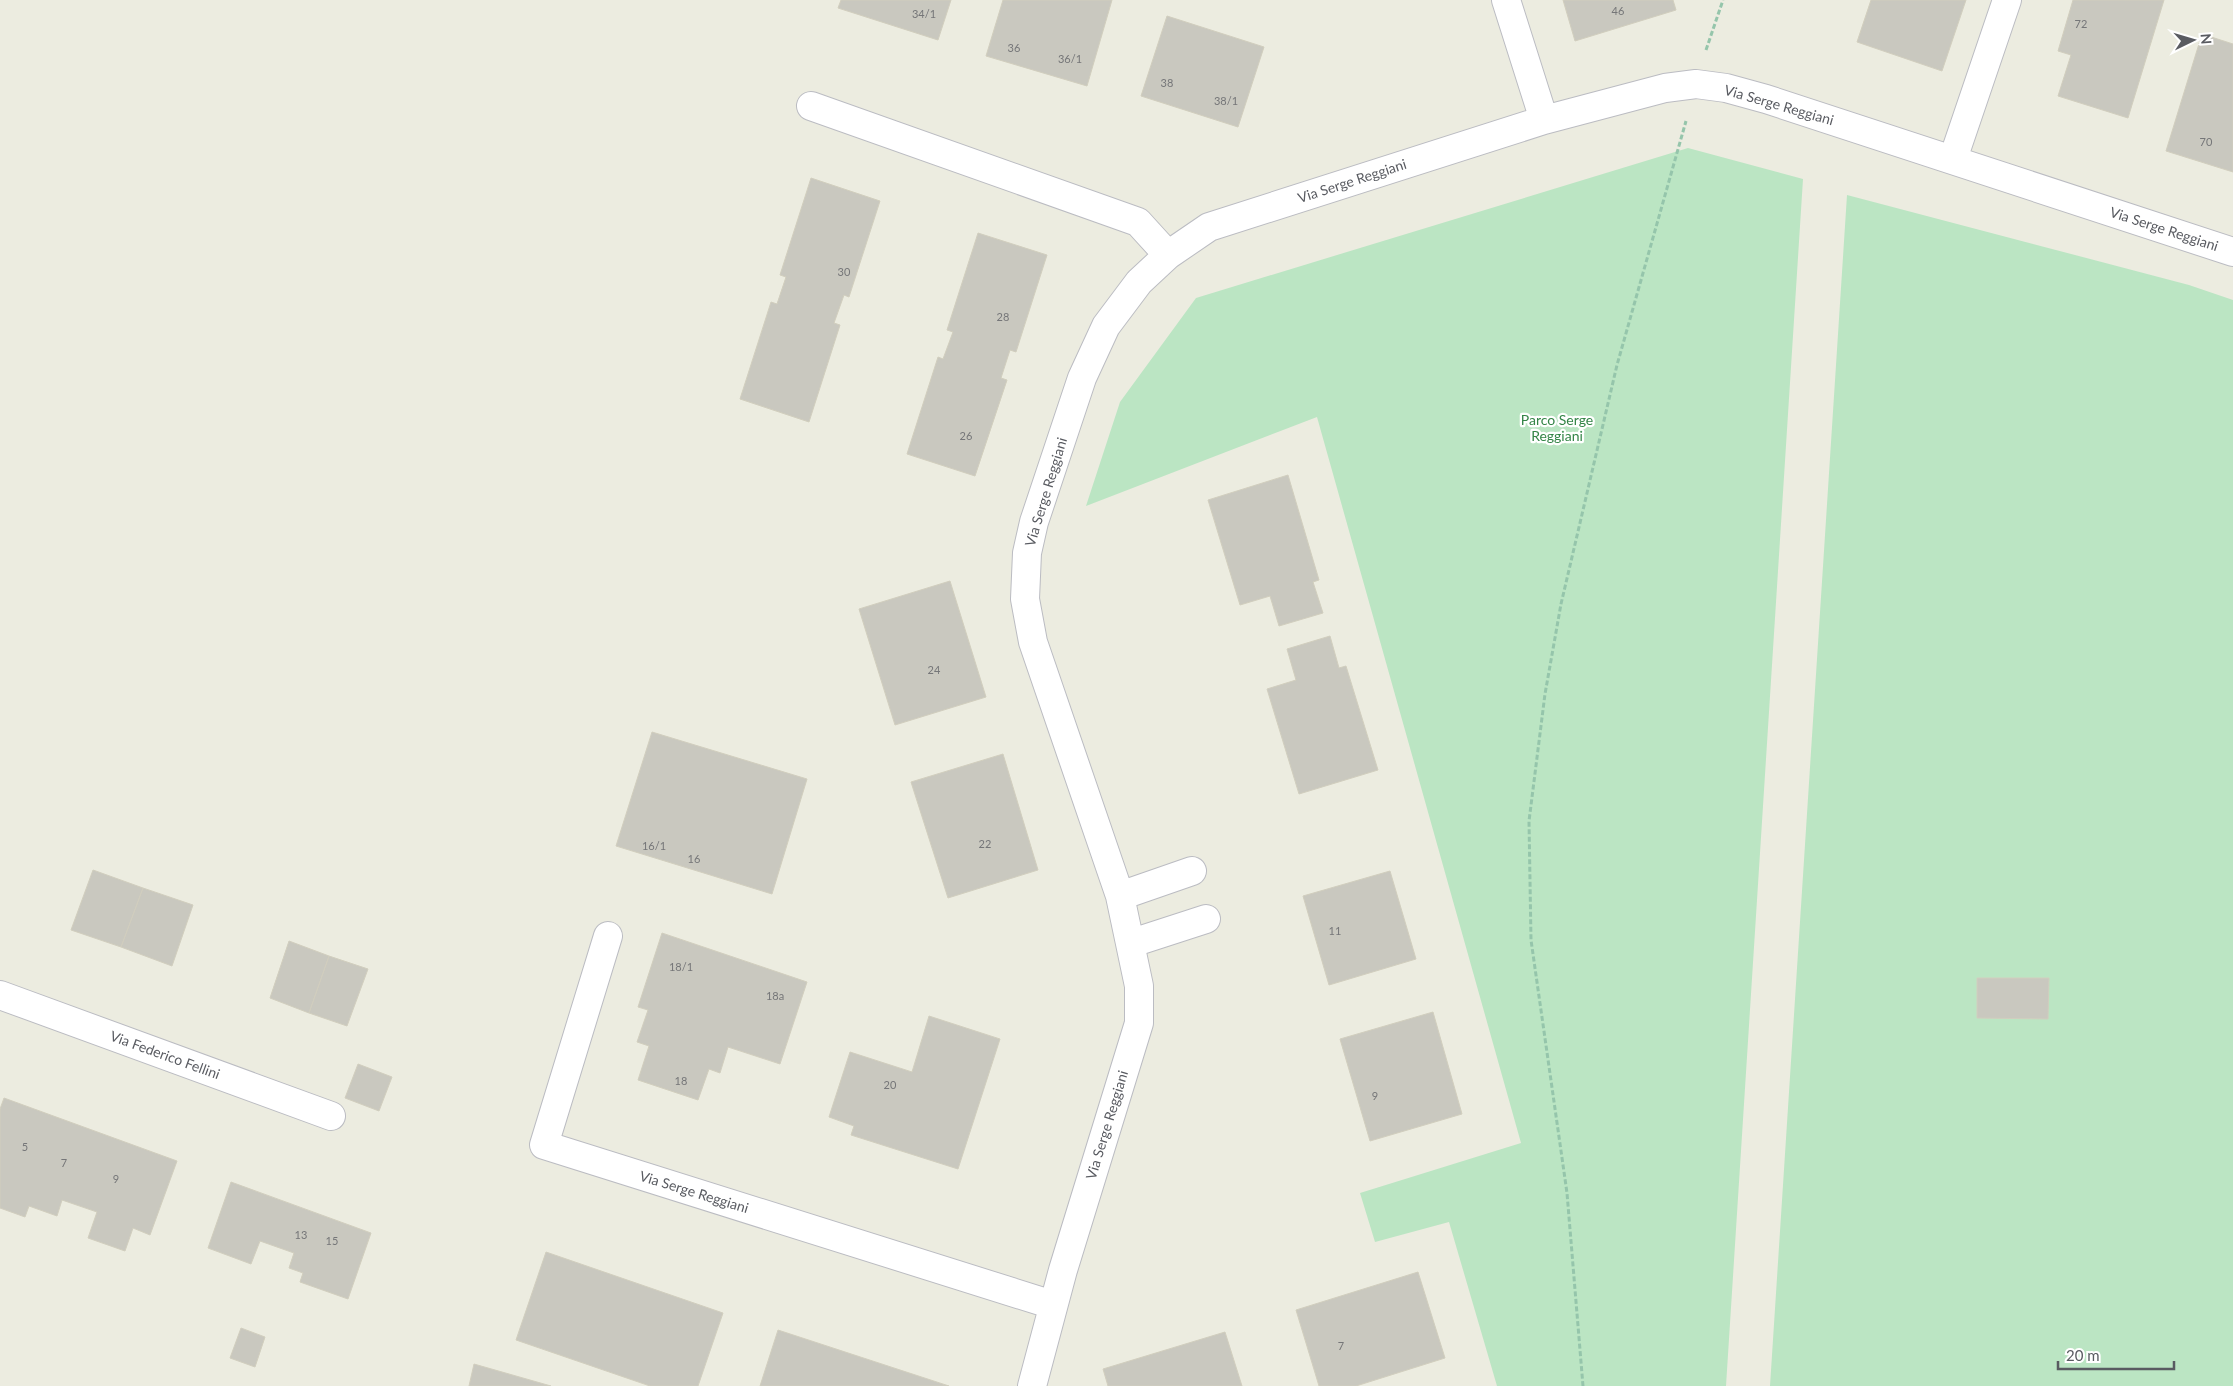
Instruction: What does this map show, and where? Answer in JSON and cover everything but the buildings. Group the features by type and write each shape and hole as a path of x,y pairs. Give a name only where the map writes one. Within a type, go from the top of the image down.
{"street":[{"path":"1506,0 1544,120"},
{"path":"1953,159 2007,0"},
{"name":"Via Serge Reggiani","path":"1032,1386 1053,1305 1138,1022 1139,986 1132,943 1120,896 1033,642 1025,599 1027,553 1034,522 1082,378 1102,334 1139,282 1168,255 1209,227 1544,120 1649,92 1696,84 1726,88 1766,99 2233,252"},
{"path":"811,106 1138,222 1168,255"},
{"path":"1120,896 1192,871"},
{"path":"1132,943 1206,919"},
{"name":"Via Serge Reggiani","path":"608,936 544,1146 1053,1305"},
{"name":"Via Federico Fellini","path":"0,995 330,1116"}],"path":[{"path":"1583,1386 1567,1193 1531,940 1529,820 1545,694 1561,604 1617,365 1696,84 1723,0"}],"green space":[{"name":"Parco Serge Reggiani","path":"1688,148 1803,179 1726,1386 1497,1386 1449,1222 1375,1242 1360,1193 1521,1143 1317,417 1086,506 1120,402 1196,298"},
{"path":"1847,195 2189,285 2233,300 2233,1386 1770,1386"}]}
